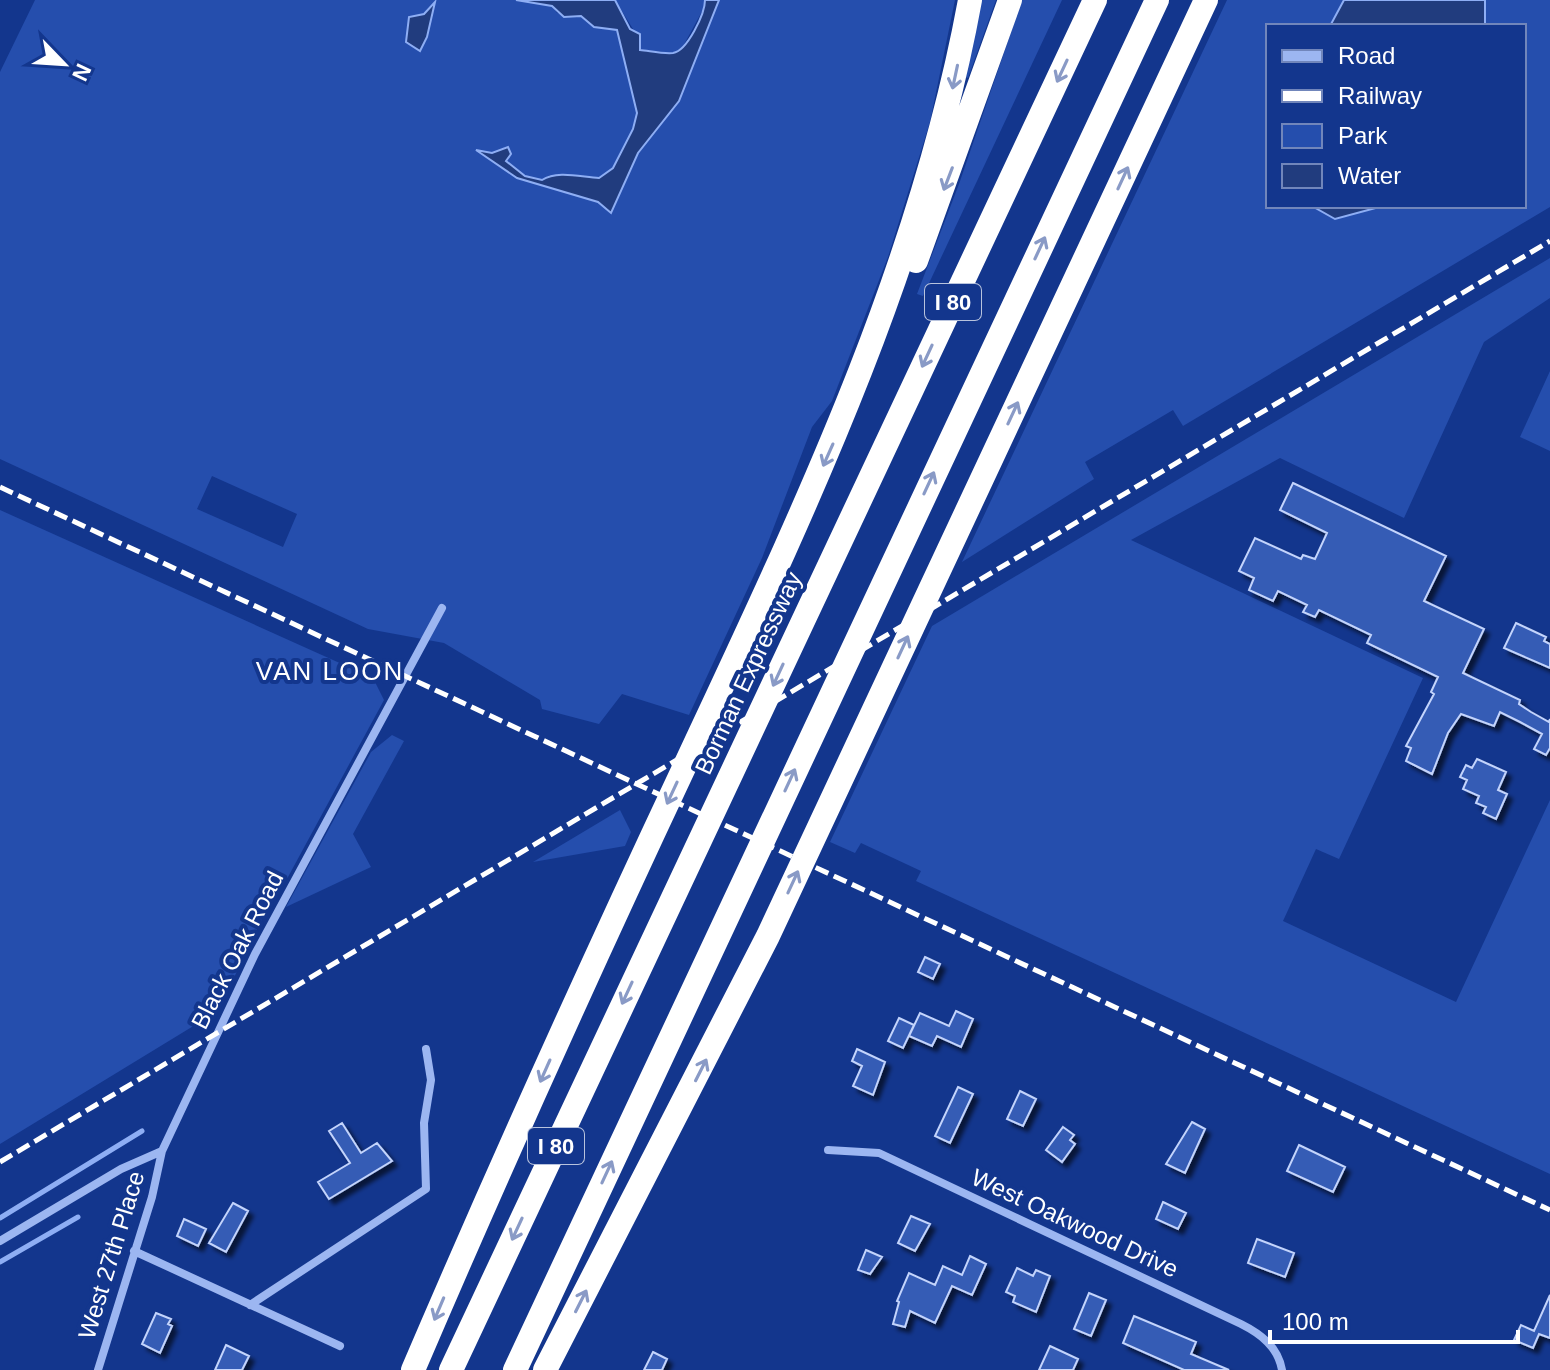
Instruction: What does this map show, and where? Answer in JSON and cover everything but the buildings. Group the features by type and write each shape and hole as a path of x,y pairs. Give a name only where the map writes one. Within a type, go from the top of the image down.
{"highway":[{"path":"848,409 919,207 954,85 970,0"},
{"path":"413,1370 611,923 918,258 1010,0"},
{"name":"Borman Expressway","path":"451,1370 1095,0"},
{"name":"I 80","path":"515,1370 1157,0"},
{"path":"545,1370 760,953 1206,0"}],"street":[{"name":"Black Oak Road","path":"162,1151 255,954 442,608"},
{"path":"250,1305 426,1189 424,1123 431,1080 426,1049"},
{"name":"West Oakwood Drive","path":"828,1150 879,1153 1241,1324 1261,1336 1275,1350 1282,1370"},
{"path":"0,1241 121,1169 162,1151"},
{"name":"West 27th Place","path":"98,1370 152,1197 162,1151"},
{"path":"134,1251 340,1346"}],"green space":[{"path":"35,0 516,0 552,6 557,13 581,16 594,27 617,30 637,113 633,129 613,168 599,178 550,175 542,180 525,176 484,150 517,178 598,202 611,212 638,153 679,101 719,0 955,0 930,122 888,257 832,401 812,427 762,558 689,715 622,694 599,724 542,709 540,700 444,643 368,629 0,459 0,72","holes":["212,476 297,514 283,547 197,509"]},
{"path":"615,0 705,0 705,6 681,50 674,53 640,50 641,42"},
{"path":"979,0 996,0 968,78 964,77"},
{"path":"1022,0 1062,0 923,296 917,294 959,184"},
{"path":"1227,0 1344,0 1331,24 1266,24 1266,208 1316,208 1335,219 1376,208 1526,208 1526,24 1485,24 1485,0 1550,0 1550,207 1183,426 1173,410 1085,462 1094,479 962,562"},
{"path":"1550,258 1550,298 1484,342 1404,518 1280,458 1131,540 1423,678 1339,859 1316,849 1283,921 1456,1002 1550,800 1550,1174 916,881 921,871 861,843 855,853 830,842 932,626"},
{"path":"1550,371 1550,451 1520,437"},
{"path":"0,510 373,678 384,700 288,877 272,898 218,1011 0,1144"},
{"path":"392,735 404,741 353,834 371,867 286,907 371,752"},
{"path":"620,810 631,832 625,846 533,862"}],"water":[{"path":"516,0 615,0 630,29 640,34 640,50 673,53 689,39 699,22 705,0 719,0 679,101 638,153 611,213 598,202 517,178 476,150 492,153 508,147 511,154 506,161 525,176 542,180 562,175 599,178 613,168 633,129 637,113 617,30 594,27 581,16 564,17 552,6"},
{"path":"1344,0 1485,0 1485,24 1331,24"},
{"path":"435,2 427,37 420,51 406,42 409,17 424,14"},
{"path":"1316,208 1376,208 1335,219"}],"waterway":[{"path":"0,1218 142,1131"},
{"path":"0,1262 78,1217"}],"railway":[{"path":"0,1162 1550,241"},
{"path":"0,487 1550,1210"}],"district":[{"name":"VAN LOON","path":"330,671"}]}
